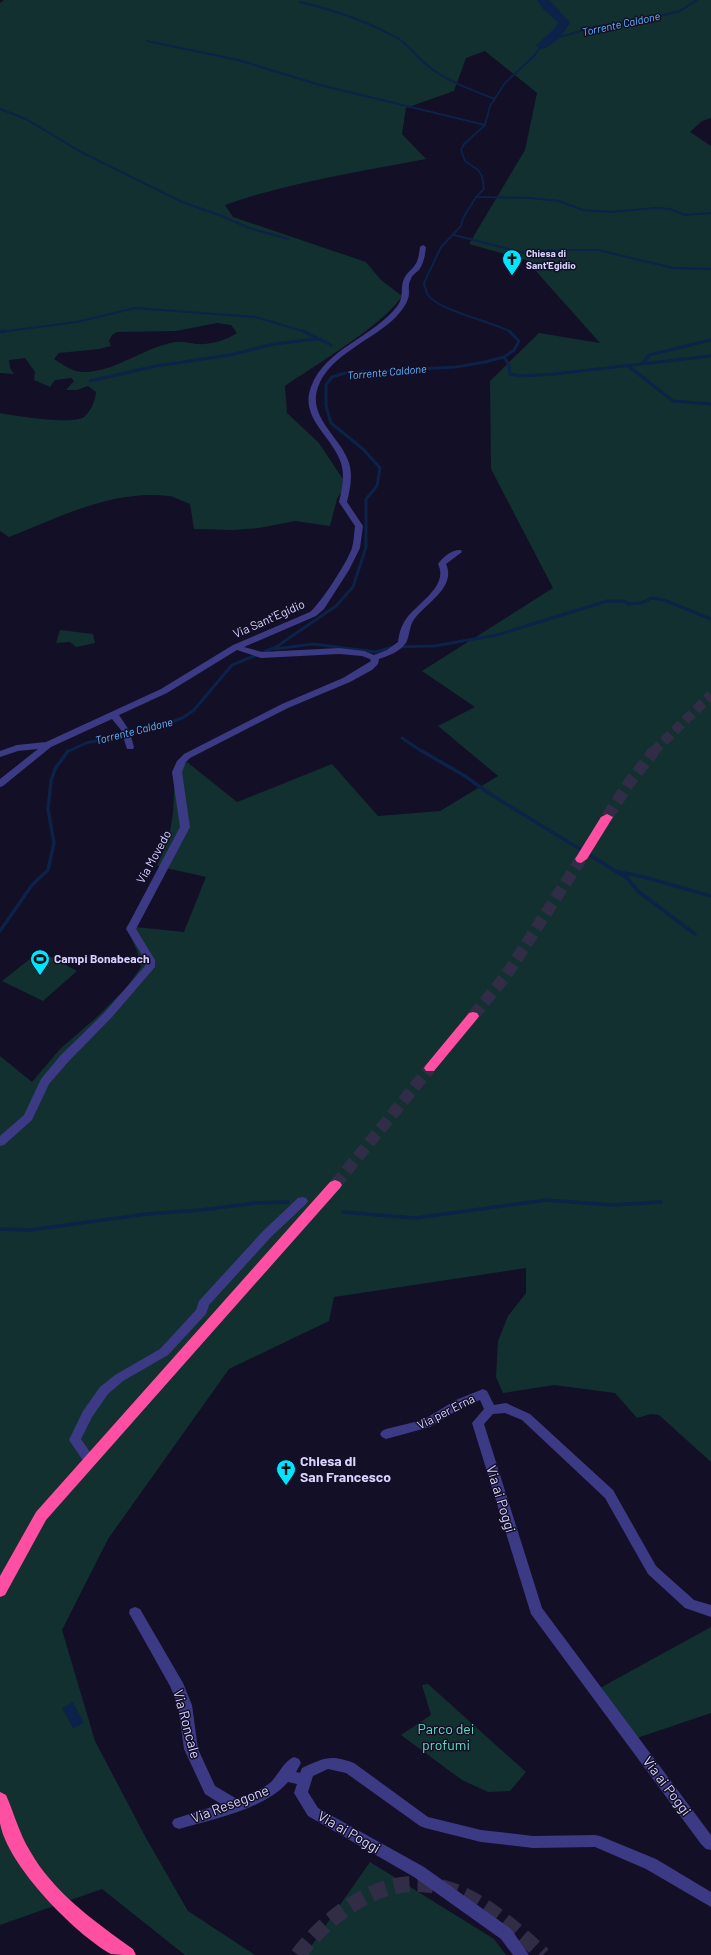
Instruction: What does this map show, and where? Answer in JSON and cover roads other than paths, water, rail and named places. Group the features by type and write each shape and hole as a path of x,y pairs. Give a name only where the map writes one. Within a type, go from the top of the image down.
{"highway":[{"path":"581,859 607,817"},
{"path":"430,1068 473,1016"},
{"path":"0,1590 40,1516 335,1185"},
{"path":"0,1800 15,1841 32,1869 60,1902 97,1934 127,1955"}],"street":[{"name":"Via Sant'Egidio","path":"0,784 48,745 164,691 236,647 313,614 321,607 345,570 356,548 359,526 343,502 348,479 345,463 338,448 317,421 313,403 314,389 318,377 329,366 391,318 402,306 406,298 407,280 420,263 423,247"},
{"path":"236,647 261,655 339,651 364,654 374,658 390,652 402,644 403,629 414,613 432,597 440,586 445,573 442,564 458,552"},
{"name":"Via Movedo","path":"0,1142 28,1117 45,1082 64,1059 108,1015 150,967 150,960 131,929 185,826 177,772 182,761 187,756 286,706 371,667 375,662 374,658"},
{"path":"113,714 127,738"},
{"path":"0,754 17,748 48,745"},
{"path":"90,1461 76,1440 86,1415 103,1392 119,1378 142,1367 164,1352 202,1311 203,1304 267,1234 302,1201"},
{"name":"Via per Erna","path":"386,1434 426,1424 460,1403 483,1394 490,1410"},
{"path":"490,1410 506,1408 526,1417 610,1494 652,1570 690,1604 711,1610"},
{"name":"Via ai Poggi","path":"490,1410 478,1423 536,1610 711,1844"},
{"name":"Via Roncale","path":"135,1613 176,1683 185,1706 191,1749 210,1790 234,1804"},
{"name":"Via Resegone","path":"179,1823 272,1789 287,1775 294,1763"},
{"path":"287,1775 305,1781 307,1772 328,1763 349,1767 425,1822 481,1836 533,1842 595,1841 651,1864 711,1900"},
{"name":"Via ai Poggi","path":"305,1781 301,1793 313,1812 419,1872 506,1934 522,1955"}],"water":[{"path":"73,1702 84,1723 73,1728 62,1708"}],"waterway":[{"path":"542,45 561,29 564,22 543,0"},
{"name":"Torrente Caldone","path":"495,99 505,83 534,56 542,45 560,37 594,27 651,18 680,11 697,0"},
{"path":"300,2 374,26 401,41 434,71 442,76 495,99"},
{"path":"147,41 238,60 320,85 485,125"},
{"name":"Torrente Caldone","path":"485,125 490,106 495,99"},
{"path":"0,109 26,119 81,152 182,202 222,216 249,228 288,239"},
{"name":"Torrente Caldone","path":"476,197 484,189 482,176 478,170 465,161 461,150 464,144 485,125"},
{"path":"476,197 531,198 559,201 583,210 611,212 655,208 670,209 685,215 711,213"},
{"name":"Torrente Caldone","path":"476,197 463,218 461,226 441,247 424,283 428,295 434,301 454,311 509,331"},
{"path":"454,235 528,254 546,250 598,250 673,268 711,269"},
{"path":"4,331 0,332 77,322 135,308 255,317 304,331"},
{"path":"304,331 331,345"},
{"name":"Torrente Caldone","path":"504,357 514,350 519,341 509,331"},
{"path":"90,381 156,366 230,355 274,344 316,339"},
{"path":"643,363 649,355 711,340"},
{"path":"628,366 711,356"},
{"name":"Torrente Caldone","path":"67,752 86,743 160,727 184,717 194,710 232,665 276,647 336,606 353,587 366,547 366,499 377,486 380,468 363,449 331,423 326,406 326,385 332,377 345,373 456,367 504,357"},
{"path":"504,357 509,365 510,374 521,376 554,374 628,366"},
{"path":"628,366 673,401 711,404"},
{"path":"275,649 313,644 376,652 393,647 434,646 497,635 607,601 625,601 628,604 641,603 652,598 664,600 711,619"},
{"path":"402,738 423,752"},
{"path":"422,751 465,776 490,794 627,878 639,892 695,934"},
{"name":"Torrente Caldone","path":"0,931 32,885 48,870 54,843 48,809 51,781 55,769 67,752"},
{"path":"619,872 644,877 711,896"},
{"path":"343,1212 415,1218 547,1200 611,1205 661,1202"},
{"path":"0,1229 30,1230 147,1214 201,1210 256,1203 288,1202"}],"tunnel":[{"path":"654,751 711,695"},
{"path":"607,817 629,783 654,751"},
{"path":"473,1016 505,977 581,859"},
{"path":"335,1185 430,1068"},
{"path":"298,1955 324,1926 339,1913 356,1902 383,1889 409,1884 434,1886 457,1892 480,1904 502,1919 543,1955"}],"place":[{"name":"Chiesa di Sant'Egidio","path":"512,276"},
{"name":"Campi Bonabeach","path":"40,976"},
{"name":"Chiesa di San Francesco","path":"286,1486"}],"park label":[{"name":"Parco dei profumi","path":"446,1738"}]}
